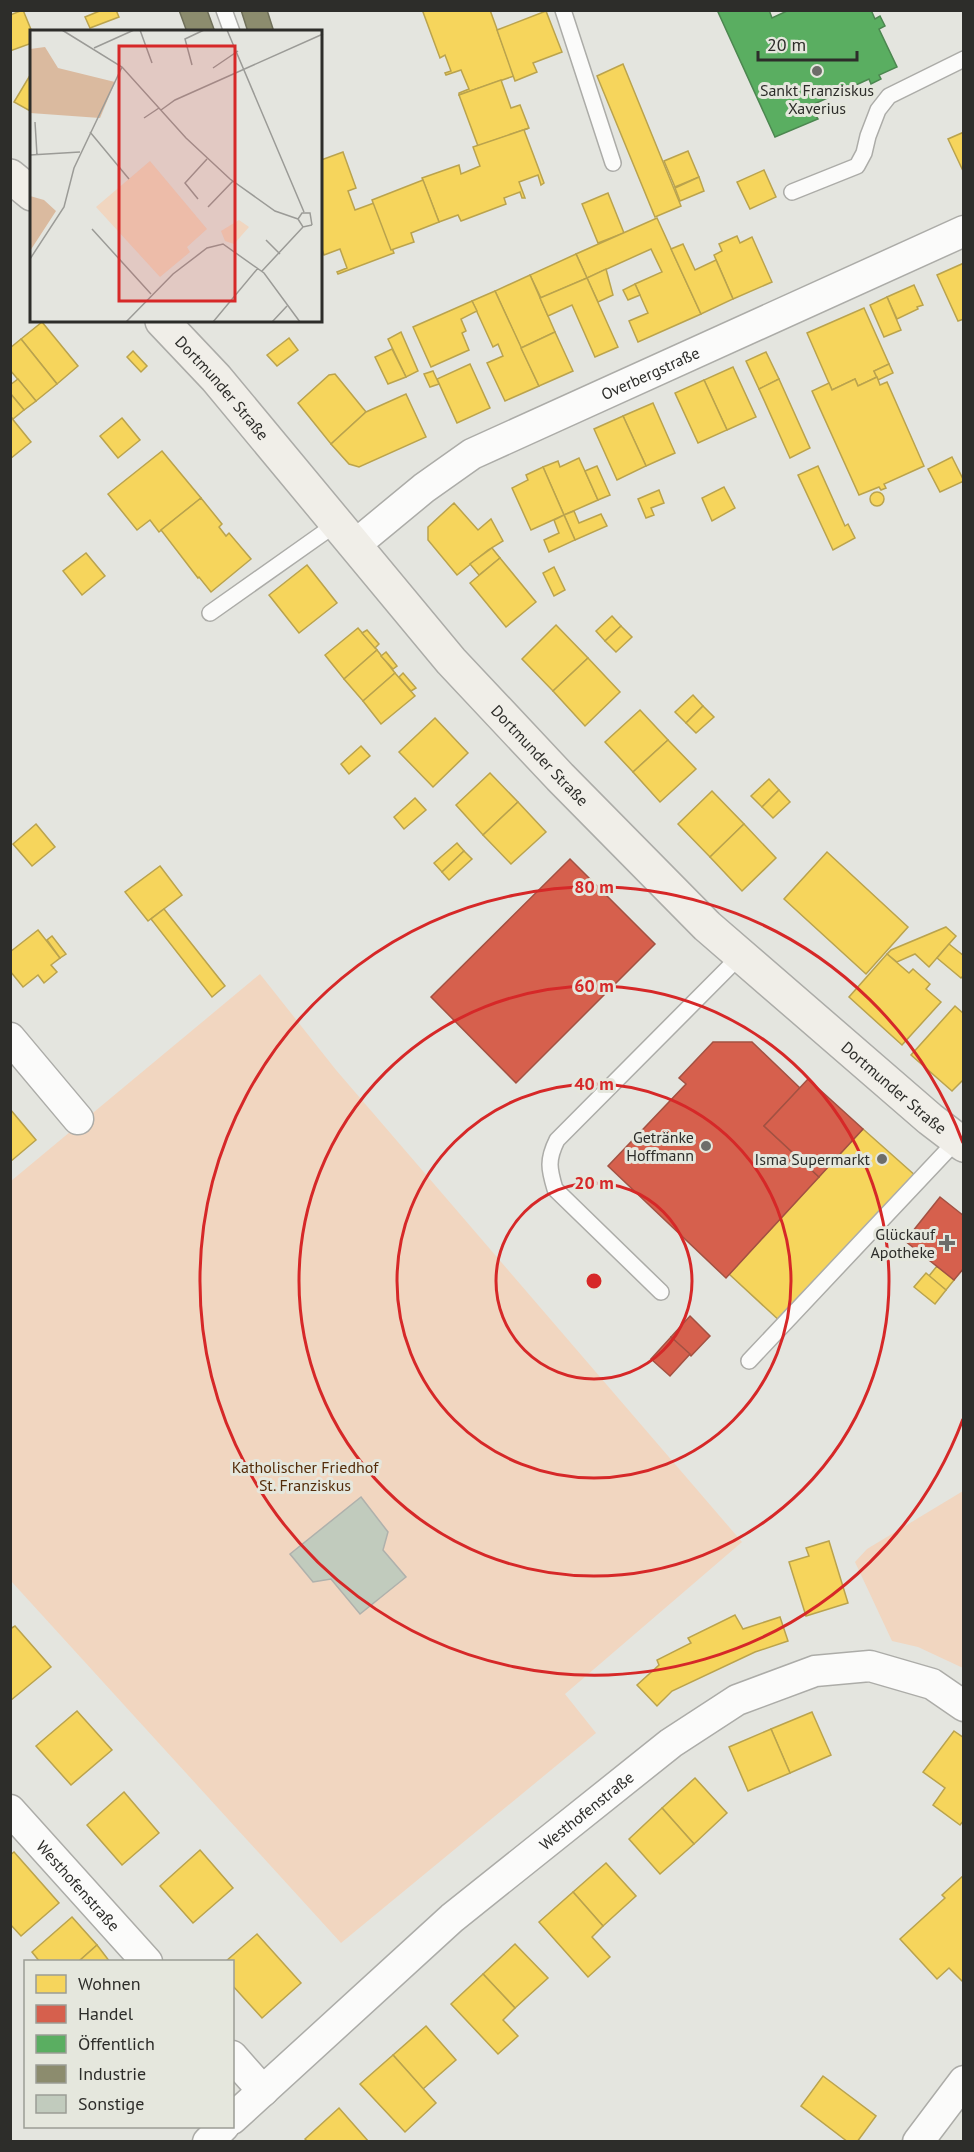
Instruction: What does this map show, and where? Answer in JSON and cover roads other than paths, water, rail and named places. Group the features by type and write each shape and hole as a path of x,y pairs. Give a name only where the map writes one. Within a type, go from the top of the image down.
{"main road":[{"name":"Dortmunder Straße","path":"163,322 216,378 452,661 560,777 707,926 930,1119 960,1142"}],"street":[{"name":"Overbergstraße","path":"346,535 424,488 472,454 963,231"},
{"path":"10,1038 78,1119"},
{"name":"Westhofenstraße","path":"234,2117 452,1918 670,1743 737,1700 815,1671 870,1666 932,1684 963,1706"},
{"name":"Westhofenstraße","path":"10,1810 145,1960"},
{"path":"234,2058 263,2091"},
{"path":"918,2142 963,2081"},
{"path":"208,2142 223,2128"}],"lane":[{"path":"224,10 231,30"},
{"path":"563,10 613,163"},
{"path":"792,192 857,166 864,153 878,110 889,96 963,59"},
{"path":"210,613 346,535"},
{"path":"661,1292 555,1190 549,1170 550,1153 556,1140 741,955"},
{"path":"749,1361 960,1142"}],"place":[{"name":"Sankt Franziskus Xaverius","path":"817,71"},
{"name":"Getränke Hoffmann","path":"706,1146"},
{"name":"Isma Supermarkt","path":"882,1159"},
{"name":"Glückauf Apotheke","path":"947,1243"}],"park label":[{"name":"Katholischer Friedhof St. Franziskus","path":"305,1476"}]}
